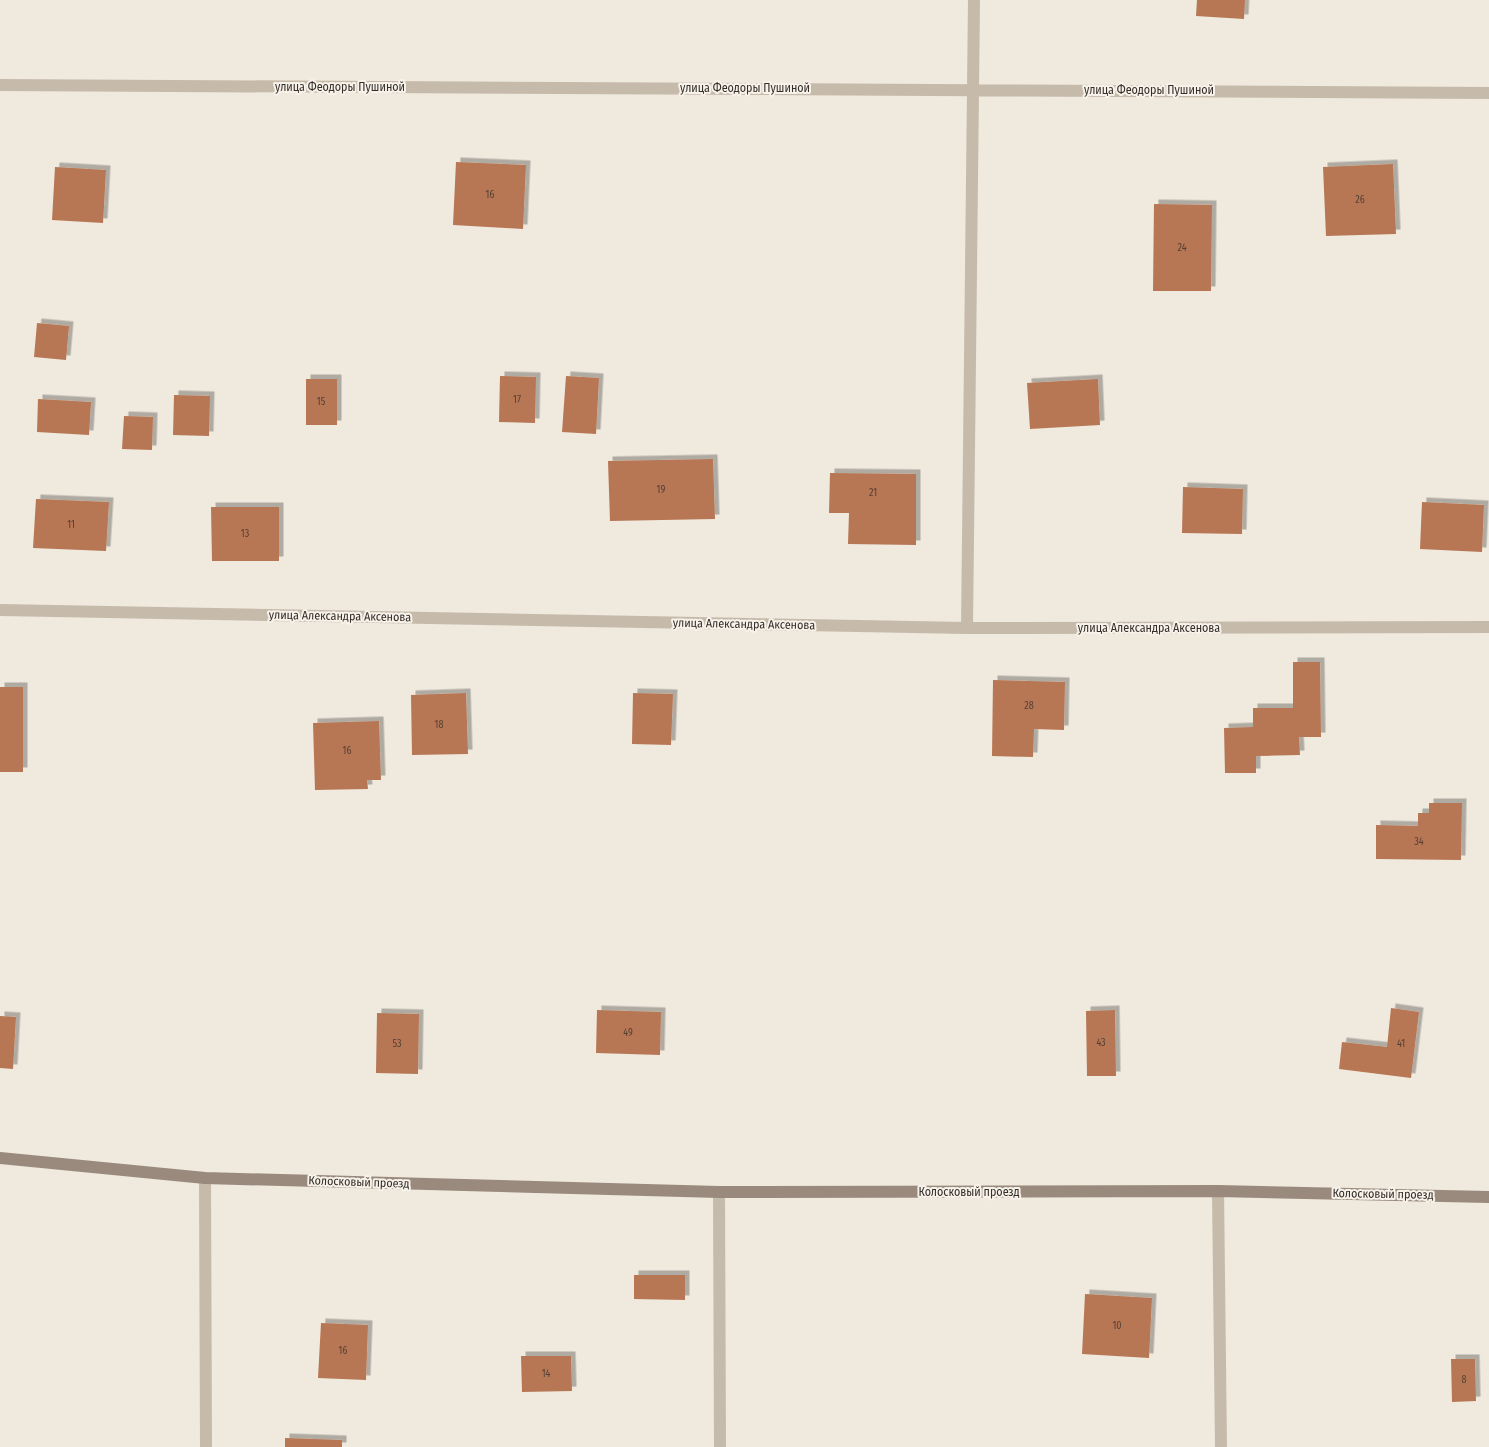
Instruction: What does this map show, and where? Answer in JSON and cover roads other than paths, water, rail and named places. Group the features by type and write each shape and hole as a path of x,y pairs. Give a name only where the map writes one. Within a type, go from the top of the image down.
{"street":[{"path":"967,628 974,0"},
{"name":"улица Феодоры Пушиной","path":"0,86 974,89 1489,93"},
{"name":"улица Александра Аксенова","path":"0,610 967,628 1489,628"},
{"name":"Колосковый проезд","path":"0,1158 205,1178 720,1192 1218,1191 1489,1197"},
{"path":"205,1178 206,1447"},
{"path":"1218,1191 1221,1447"},
{"path":"720,1192 720,1447"}]}
